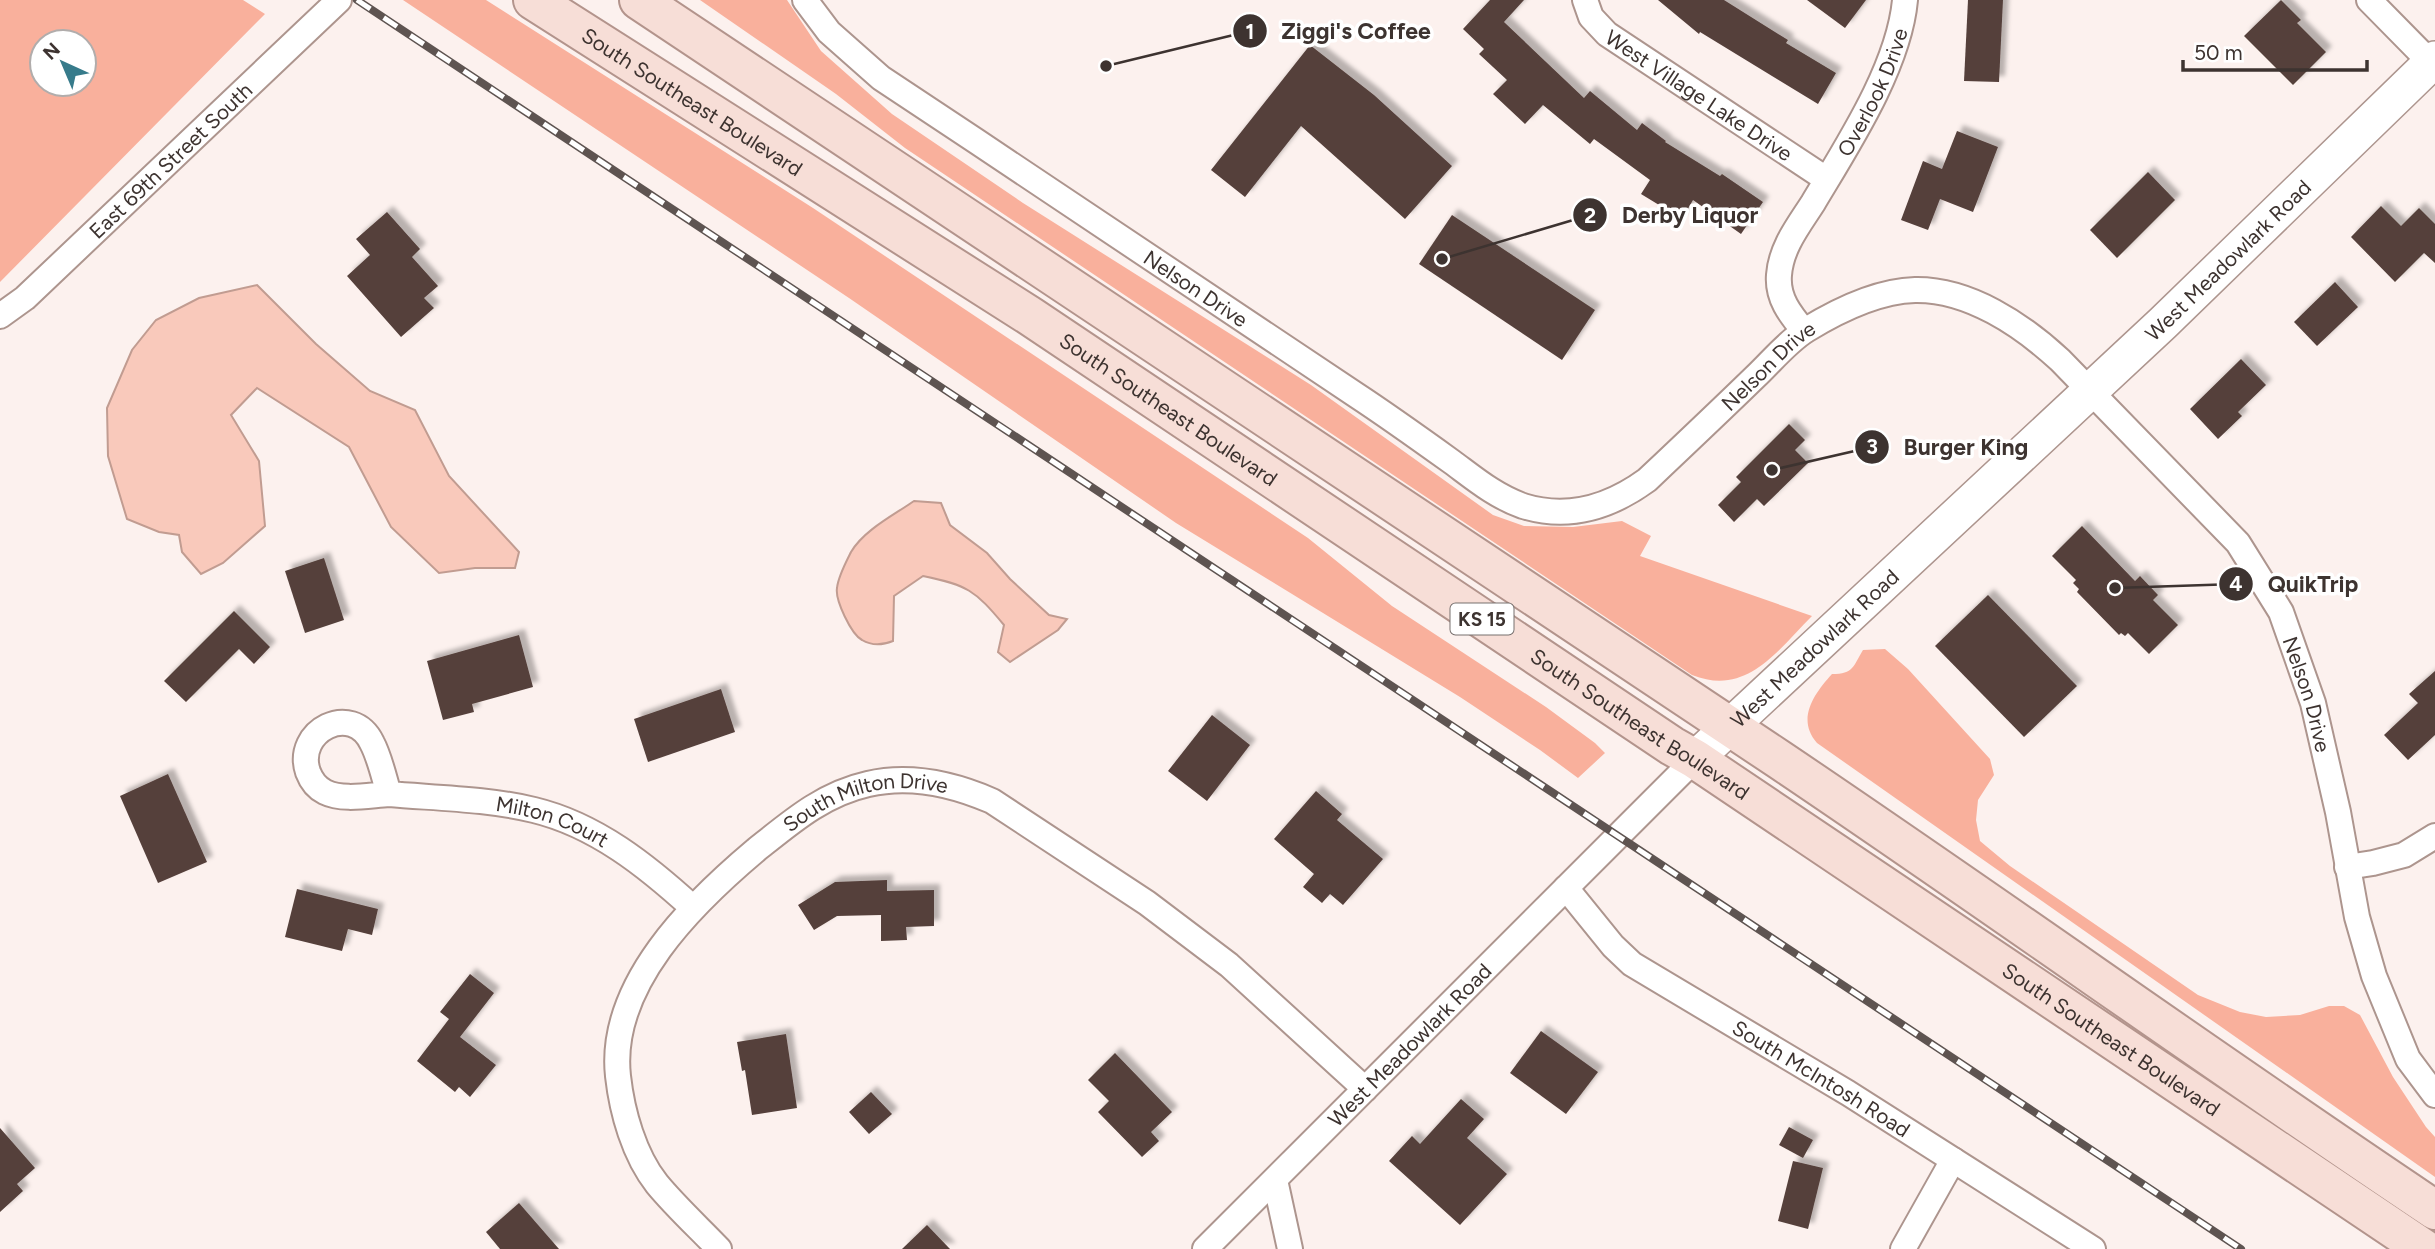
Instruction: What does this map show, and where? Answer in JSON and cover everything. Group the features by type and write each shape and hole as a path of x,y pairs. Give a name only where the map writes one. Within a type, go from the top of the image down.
{"main road":[{"name":"South Southeast Boulevard","path":"533,0 1030,316 2424,1249"},
{"name":"South Southeast Boulevard","path":"639,0 1074,286 1730,726 2435,1210"},
{"name":"West Meadowlark Road","path":"1695,759 2090,391 2433,61"}],"street":[{"name":"East 69th Street South","path":"0,316 25,298 339,0"},
{"name":"Nelson Drive","path":"805,0 829,32 881,78 1363,400 1500,497 1526,506 1572,512 1612,502 1629,493 1647,480 1804,331 1867,300 1914,290 1934,291 1972,302 2018,326 2042,343 2238,543 2281,612 2313,703 2338,812 2347,867 2374,976 2408,1059 2435,1095"},
{"name":"West Village Lake Drive","path":"1586,0 1591,17 1607,33 1826,179"},
{"name":"Overlook Drive","path":"1804,331 1784,305 1779,277 1782,259 1788,244 1866,112 1886,67 1905,0"},
{"path":"2369,0 2433,61"},
{"name":"West Meadowlark Road","path":"1205,1249 1616,835 1695,759"},
{"name":"South Milton Drive","path":"719,1249 656,1183 638,1153 625,1112 618,1075 619,1037 623,1018 632,996 668,937 693,908 734,869 816,804 848,789 871,783 899,779 941,783 992,801 1147,903 1229,965 1365,1088"},
{"name":"Milton Court","path":"389,794 534,810 576,825 618,847 657,875 693,908"},
{"path":"2347,867 2404,855 2435,836"},
{"name":"South McIntosh Road","path":"1566,888 1613,946 1632,964 1847,1093 2093,1249"},
{"path":"1902,1249 1953,1160"},
{"path":"1275,1180 1290,1249"}],"shaded area":[{"path":"0,0 243,0 265,14 0,282"},
{"path":"403,0 486,0 813,208 1308,538 1392,606 1546,707 1605,753 1578,778 1460,697 1176,523 849,298"},
{"path":"700,0 787,0 821,51 892,114 1023,203 1311,385 1493,515 1524,526 1573,527 1622,521 1651,536 1640,556 1812,616 1773,656 1745,675 1729,680 1712,680 1692,675 905,148 836,94"},
{"path":"257,285 316,344 370,391 415,410 449,476 519,552 515,568 475,568 439,573 391,527 349,447 257,388 231,415 259,461 265,526 223,563 201,574 182,552 179,535 159,532 127,519 108,456 107,408 132,350 156,320 199,298"},
{"path":"914,501 941,503 950,525 987,553 1010,579 1049,615 1067,619 1058,630 1010,662 998,652 1004,625 977,596 960,586 923,576 894,596 893,641 874,644 858,637 841,608 837,593 842,570 851,552 864,537"},
{"path":"1885,649 1908,669 1990,759 1994,775 1978,800 1976,820 1980,841 2010,866 2198,995 2240,1012 2266,1017 2300,1015 2329,1006 2344,1006 2360,1015 2393,1077 2435,1137 2435,1177 1817,743 1808,725 1808,716 1819,690 1832,674 1849,671 1863,650"}],"building":[{"path":"1490,0 1524,0 1504,22 1584,98 1590,91 1637,130 1642,123 1665,142 1720,176 1722,174 1763,202 1741,234 1693,200 1682,219 1641,194 1650,180 1594,139 1590,144 1543,105 1525,124 1493,94 1507,80 1479,54 1484,49 1463,29"},
{"path":"1658,0 1724,0 1788,40 1786,43 1836,73 1818,104 1700,32 1699,34"},
{"path":"1807,0 1866,0 1845,28"},
{"path":"1968,0 2003,0 1999,82 1964,81"},
{"path":"2281,0 2301,20 2297,23 2326,52 2293,85 2244,36"},
{"path":"1310,45 1374,95 1452,166 1405,219 1301,126 1245,197 1211,170"},
{"path":"1957,131 1998,147 1973,212 1940,199 1928,230 1901,220 1923,161 1942,169"},
{"path":"2148,172 2175,200 2117,258 2090,230"},
{"path":"2381,206 2401,226 2419,208 2435,224 2435,263 2424,253 2395,282 2351,237"},
{"path":"387,212 420,249 412,257 438,286 424,298 434,308 401,337 347,276 370,255 356,239"},
{"path":"1452,215 1595,310 1562,360 1419,264"},
{"path":"2335,282 2358,307 2317,346 2294,322"},
{"path":"2241,359 2266,385 2238,412 2242,416 2218,439 2190,409"},
{"path":"1789,424 1805,440 1795,450 1808,463 1764,506 1757,499 1734,522 1718,505 1741,482 1736,477"},
{"path":"2082,526 2135,581 2140,576 2158,595 2153,600 2178,625 2149,654 2128,633 2125,636 2121,633 2119,635 2077,592 2079,589 2073,583 2076,580 2052,556"},
{"path":"324,558 344,620 305,633 285,571"},
{"path":"1988,595 2077,686 2024,737 1935,646"},
{"path":"234,611 270,647 254,664 239,649 186,702 164,681"},
{"path":"519,635 533,687 472,704 474,712 443,720 427,661"},
{"path":"2435,671 2435,735 2408,760 2384,735 2418,703 2409,694"},
{"path":"721,689 735,732 648,762 634,719"},
{"path":"1212,715 1250,745 1207,801 1168,771"},
{"path":"168,774 207,862 158,883 120,796"},
{"path":"1316,791 1342,814 1337,820 1383,859 1343,905 1330,894 1322,903 1303,887 1314,874 1274,839"},
{"path":"887,880 887,891 934,890 934,926 906,927 907,940 881,941 881,915 837,916 814,930 798,905 835,882"},
{"path":"297,889 378,909 372,935 348,929 342,951 285,937"},
{"path":"470,974 494,993 460,1037 496,1065 470,1097 459,1087 455,1092 417,1061 449,1019 440,1012"},
{"path":"1541,1031 1598,1072 1566,1114 1510,1073"},
{"path":"786,1034 797,1108 752,1115 745,1070 742,1071 737,1042"},
{"path":"1115,1053 1172,1112 1151,1132 1159,1141 1142,1157 1098,1112 1109,1101 1088,1080"},
{"path":"871,1092 892,1114 869,1134 849,1112"},
{"path":"1461,1099 1484,1119 1467,1138 1507,1174 1460,1225 1389,1161 1412,1136 1420,1144"},
{"path":"1789,1127 1813,1140 1803,1158 1779,1145"},
{"path":"0,1128 35,1168 17,1184 23,1191 0,1212"},
{"path":"1793,1161 1823,1168 1808,1229 1778,1221"},
{"path":"519,1203 559,1249 500,1249 486,1232"},
{"path":"927,1225 950,1249 902,1249"}],"railway":[{"path":"357,0 2241,1249"}],"place":[{"name":"Ziggi's Coffee","path":"1106,66"},
{"name":"Derby Liquor","path":"1442,259"},
{"name":"Burger King","path":"1772,470"},
{"name":"QuikTrip","path":"2115,588"}]}
